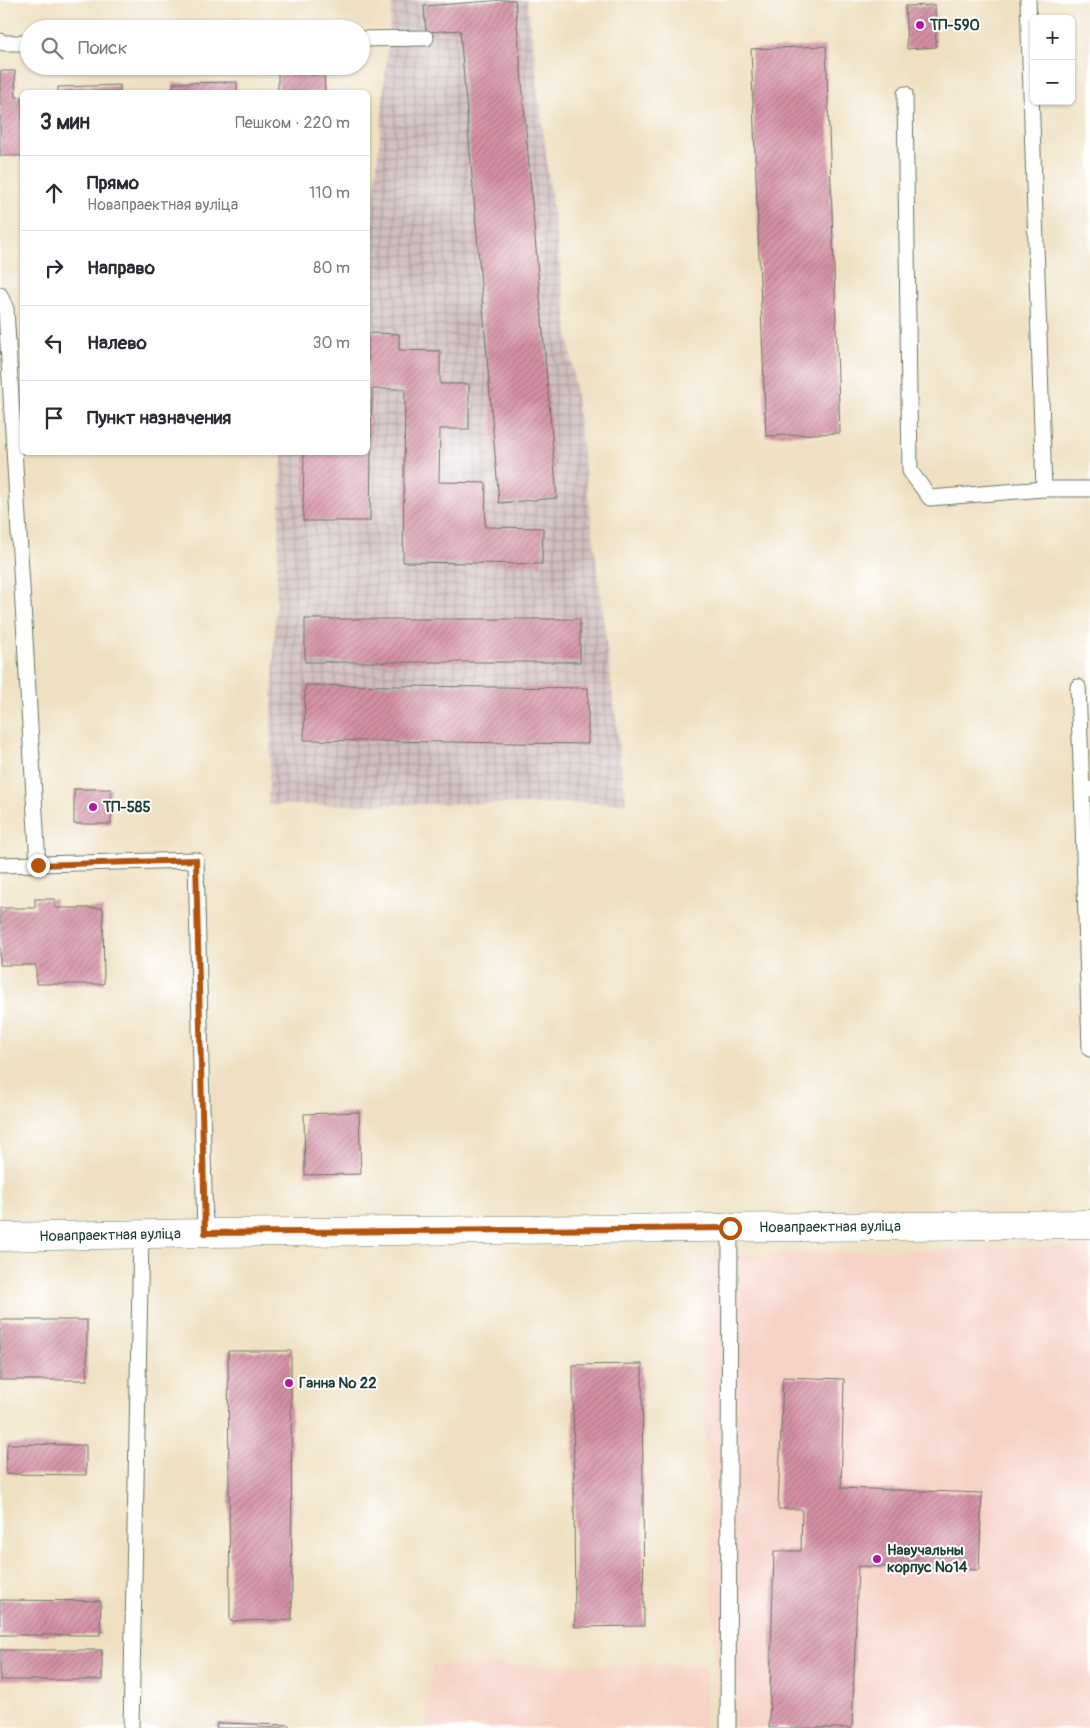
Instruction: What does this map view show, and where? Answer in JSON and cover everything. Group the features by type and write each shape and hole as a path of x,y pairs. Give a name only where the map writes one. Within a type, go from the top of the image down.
{"street":[{"name":"Новапраектная вуліца","path":"0,1237 205,1233 1090,1224"}],"lane":[{"path":"1028,0 1044,489"},
{"path":"370,38 426,38"},
{"path":"0,42 20,43"},
{"path":"906,94 910,470 930,498 1044,489 1090,489"},
{"path":"0,295 6,309 38,865"},
{"path":"1078,687 1086,789 1090,1049"},
{"path":"0,865 196,860 205,1233"},
{"path":"728,1728 730,1228"},
{"path":"132,1728 141,1235"}],"shaded area":[{"path":"392,0 527,0 626,803 268,805 282,455 370,455 370,243"},
{"path":"1090,1246 1090,1728 718,1728 698,1256"},
{"path":"431,1665 706,1666 705,1728 427,1728"}],"building":[{"path":"515,0 557,498 499,503 460,30 426,32 424,6"},
{"path":"935,5 936,47 907,49 905,6"},
{"path":"826,46 840,433 766,436 751,49"},
{"path":"0,71 15,71 16,97 20,97 20,156 0,156"},
{"path":"278,75 324,75 325,90 278,90"},
{"path":"237,82 237,90 173,90 173,83"},
{"path":"120,85 120,90 58,90 58,87"},
{"path":"370,333 399,334 399,350 440,351 440,384 469,384 469,429 440,429 439,482 486,483 485,527 543,528 542,564 403,562 405,389 372,389 370,521 303,521 304,455 370,455"},
{"path":"305,619 580,619 580,662 305,662"},
{"path":"305,685 588,688 588,744 304,740"},
{"name":"ТП-585","path":"74,789 111,789 111,824 74,824"},
{"path":"35,899 55,899 55,908 103,908 104,984 36,984 36,965 0,965 0,908 35,908"},
{"path":"359,1112 361,1174 305,1175 304,1114"},
{"path":"0,1320 87,1320 87,1380 0,1380"},
{"path":"228,1351 291,1351 292,1620 230,1621"},
{"path":"642,1364 644,1626 575,1627 573,1365"},
{"name":"Навучальны корпус №14","path":"783,1377 844,1379 841,1488 982,1493 979,1570 858,1566 852,1728 769,1728 774,1551 801,1551 802,1509 778,1509"},
{"path":"7,1444 86,1445 86,1475 6,1474"},
{"path":"0,1600 101,1601 100,1635 0,1635"},
{"path":"0,1650 102,1650 102,1680 0,1680"},
{"path":"217,1723 289,1725 289,1728 216,1728"}],"place":[{"name":"ТП-590","path":"920,25"},
{"name":"ТП-585","path":"93,807"},
{"name":"Ганна № 22","path":"289,1383"},
{"name":"Навучальны корпус №14","path":"877,1559"}],"route":[{"path":"38,865 196,860 205,1233 730,1228"}]}
